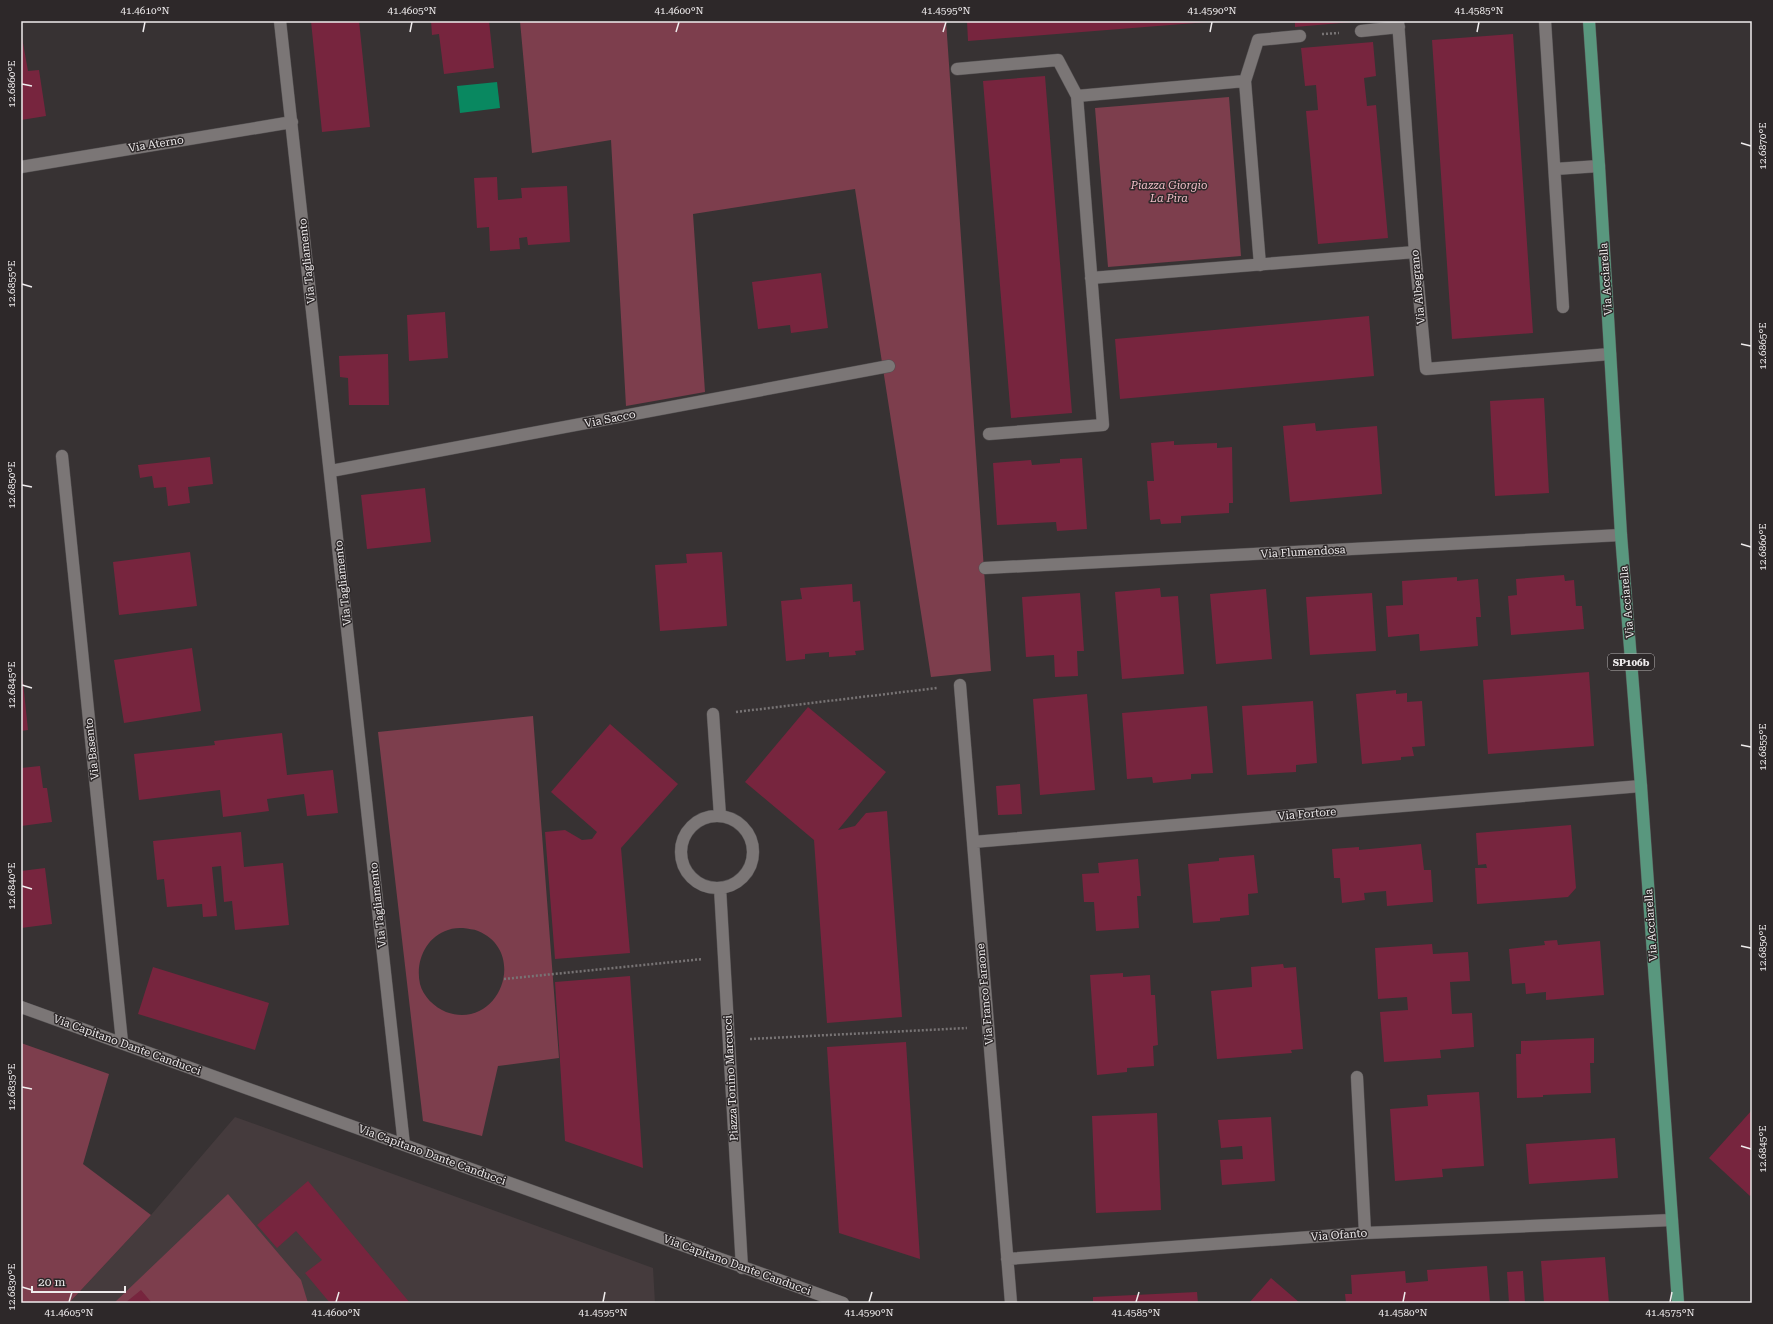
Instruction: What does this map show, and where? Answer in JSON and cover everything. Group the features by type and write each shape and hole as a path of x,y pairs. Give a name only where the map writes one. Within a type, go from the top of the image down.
{"main road":[{"name":"Via Acciarella","path":"1589,21 1621,535 1641,786 1678,1303"}],"street":[{"name":"Via Tagliamento","path":"280,21 331,471 404,1145"},
{"path":"1545,21 1563,307"},
{"path":"1361,31 1398,24"},
{"name":"Via Albegrano","path":"1398,24 1415,252 1426,369 1610,354"},
{"path":"1260,265 1245,81 1258,40 1300,36"},
{"path":"957,69 1058,60 1077,96 1103,425 989,434"},
{"path":"1077,96 1245,81"},
{"name":"Via Aterno","path":"21,167 292,122"},
{"path":"1555,169 1599,166"},
{"path":"1091,278 1415,252"},
{"name":"Via Sacco","path":"331,471 889,366"},
{"name":"Via Basento","path":"62,456 122,1042"},
{"name":"Via Flumendosa","path":"985,568 1621,535"},
{"name":"Via Franco Faraone","path":"960,685 1010,1303"},
{"path":"713,714 720,816"},
{"name":"Via Fortore","path":"973,842 1641,786"},
{"path":"720,816 732,819 741,825 748,834 752,846 752,858 749,869 732,885 720,888 708,887 697,882 689,874 683,863 681,852 683,840 689,830 697,822 708,817 720,816"},
{"name":"Piazza Tonino Marcucci","path":"720,888 742,1268"},
{"name":"Via Capitano Dante Canducci","path":"21,1007 122,1042 742,1268 812,1298 843,1303"},
{"path":"1356,1077 1365,1234"},
{"name":"Via Ofanto","path":"1007,1259 1365,1234 1672,1220"}],"path":[{"path":"1300,36 1361,31"},
{"path":"713,714 960,685"},
{"path":"504,979 724,957"},
{"path":"730,1040 988,1027"}],"shaded area":[{"path":"497,82 500,108 460,113 457,86"},
{"path":"235,1117 653,1268 655,1303 69,1303 151,1215"}],"green space":[{"path":"520,21 946,21 991,671 931,677 855,189 693,214 705,392 626,406 611,140 532,153"},
{"name":"Piazza Giorgio La Pira","path":"1229,97 1241,256 1108,267 1095,108"},
{"path":"533,716 559,1058 498,1066 482,1136 423,1121 378,732","holes":["465,928 478,931 493,941 502,955 504,971 501,986 493,1000 481,1010 465,1015 446,1012 433,1004 426,997 421,988 419,975 421,959 428,944 440,933 450,929"]},
{"path":"21,1043 109,1074 83,1164 151,1215 69,1303 21,1303"},
{"path":"228,1194 301,1280 308,1303 114,1303"}],"building":[{"path":"311,21 359,21 370,127 322,132"},
{"path":"431,21 489,21 494,68 444,74 439,34 432,35"},
{"path":"967,21 1208,21 1208,22 968,41"},
{"path":"1295,21 1352,21 1352,22 1295,27"},
{"path":"21,32 28,71 39,70 46,116 21,120"},
{"path":"1513,34 1533,333 1452,339 1432,40"},
{"path":"1373,42 1376,76 1364,78 1367,106 1376,105 1388,238 1318,244 1306,111 1318,110 1316,85 1305,86 1301,48"},
{"path":"1045,76 1072,413 1011,418 983,81"},
{"path":"497,177 498,200 522,198 521,188 567,186 570,242 528,245 527,237 519,238 520,249 490,251 489,227 477,228 474,178"},
{"path":"821,273 828,328 791,333 790,325 758,329 752,282"},
{"path":"445,312 448,358 409,361 407,315"},
{"path":"1369,316 1374,376 1120,399 1115,339"},
{"path":"388,354 389,405 349,405 348,378 340,377 339,356"},
{"path":"1544,398 1549,493 1495,496 1490,401"},
{"path":"1315,423 1316,431 1377,426 1382,494 1290,502 1283,426"},
{"path":"1174,441 1174,445 1217,443 1217,448 1232,447 1233,503 1229,503 1229,513 1181,516 1181,523 1161,524 1160,519 1150,520 1147,481 1154,481 1151,443"},
{"path":"210,457 213,484 188,487 190,503 168,506 166,487 154,488 152,476 140,478 138,465"},
{"path":"1082,458 1087,529 1057,531 1056,522 997,525 993,463 1031,460 1032,465 1060,463 1060,459"},
{"path":"425,488 431,542 367,549 361,495"},
{"path":"190,552 197,606 119,615 113,562"},
{"path":"722,552 727,626 660,631 655,565 687,563 686,554"},
{"path":"1564,575 1565,581 1574,580 1576,606 1582,606 1584,629 1511,635 1508,596 1517,595 1516,579"},
{"path":"1457,577 1457,581 1478,579 1481,617 1476,617 1478,646 1420,651 1419,634 1388,637 1386,606 1403,605 1402,581"},
{"path":"852,584 853,602 860,601 864,650 855,651 856,655 829,657 829,652 805,654 805,659 786,661 781,601 802,599 800,588"},
{"path":"1160,588 1161,597 1178,596 1184,674 1122,679 1115,592"},
{"path":"1266,589 1272,659 1216,664 1210,594"},
{"path":"1080,593 1084,651 1077,651 1078,676 1055,677 1054,655 1026,657 1022,597"},
{"path":"1372,593 1376,651 1310,655 1306,597"},
{"path":"192,648 201,711 124,723 114,660"},
{"path":"22,672 28,730 21,731 21,673"},
{"path":"1589,672 1594,746 1488,754 1483,680"},
{"path":"1396,690 1396,694 1407,693 1407,702 1422,701 1425,746 1412,747 1414,756 1401,757 1401,760 1362,764 1356,694"},
{"path":"1087,694 1095,790 1040,795 1033,699"},
{"path":"1313,701 1317,763 1296,765 1296,772 1247,775 1242,706"},
{"path":"1207,706 1213,773 1191,774 1191,779 1153,783 1152,777 1127,779 1122,713"},
{"path":"808,707 886,772 838,830 855,826 866,813 887,811 902,1017 827,1023 814,840 745,782"},
{"path":"610,724 678,784 621,848 630,953 555,959 545,832 565,830 582,840 592,839 597,832 551,792"},
{"path":"282,733 287,775 333,770 338,813 307,816 304,794 267,799 269,811 223,817 220,790 139,800 134,754 215,745 214,741"},
{"path":"40,766 43,788 47,788 52,822 21,826 21,768"},
{"path":"1020,784 1022,814 998,815 996,786"},
{"path":"1571,825 1576,888 1568,897 1477,904 1475,868 1487,868 1486,864 1478,865 1476,833"},
{"path":"241,832 244,867 283,863 289,925 235,930 232,901 224,902 221,866 212,867 217,916 203,917 202,904 167,907 164,879 157,880 153,841"},
{"path":"1421,844 1424,870 1431,870 1433,902 1387,906 1386,891 1364,893 1365,900 1342,903 1340,878 1334,878 1332,849 1359,847 1359,850"},
{"path":"1254,855 1258,893 1248,894 1249,915 1220,918 1220,921 1193,923 1188,864 1219,861 1219,858"},
{"path":"1138,859 1141,896 1137,896 1139,928 1096,931 1094,902 1084,902 1082,874 1099,873 1098,863"},
{"path":"45,868 52,924 21,928 21,871"},
{"path":"1557,940 1558,945 1600,941 1604,995 1546,1000 1546,992 1526,994 1525,983 1512,984 1509,949 1545,945 1544,941"},
{"path":"1432,944 1433,954 1468,952 1470,981 1450,982 1452,1014 1472,1013 1474,1047 1440,1050 1441,1058 1384,1062 1380,1012 1408,1010 1407,997 1378,999 1375,948"},
{"path":"1283,964 1284,968 1296,967 1303,1049 1291,1050 1292,1053 1217,1059 1211,991 1252,987 1251,967"},
{"path":"153,967 269,1003 255,1050 138,1014"},
{"path":"1123,973 1123,977 1150,975 1151,995 1155,995 1158,1045 1153,1046 1154,1066 1127,1068 1127,1072 1097,1075 1090,975"},
{"path":"630,976 643,1168 565,1141 555,982"},
{"path":"1594,1038 1594,1063 1590,1063 1591,1093 1543,1095 1543,1097 1517,1098 1516,1054 1521,1054 1521,1041"},
{"path":"906,1042 920,1259 839,1233 827,1047"},
{"path":"1479,1092 1484,1166 1442,1169 1443,1177 1395,1181 1390,1109 1428,1106 1427,1095"},
{"path":"1752,1110 1752,1194 1750,1196 1709,1158"},
{"path":"1157,1113 1161,1210 1096,1213 1092,1116"},
{"path":"1271,1117 1275,1181 1222,1185 1220,1160 1243,1159 1242,1146 1221,1148 1218,1120"},
{"path":"1615,1138 1618,1178 1529,1184 1526,1144"},
{"path":"308,1181 410,1303 330,1303 305,1273 322,1260 296,1231 277,1248 257,1225"},
{"path":"1605,1257 1609,1303 1544,1303 1541,1261"},
{"path":"1487,1266 1490,1303 1346,1303 1345,1294 1352,1294 1351,1275 1405,1271 1406,1283 1428,1281 1427,1270"},
{"path":"1523,1271 1525,1303 1509,1303 1507,1272"},
{"path":"1271,1278 1300,1303 1249,1303"},
{"path":"141,1290 152,1303 125,1303"},
{"path":"1197,1292 1198,1303 1093,1303 1093,1297"}]}
